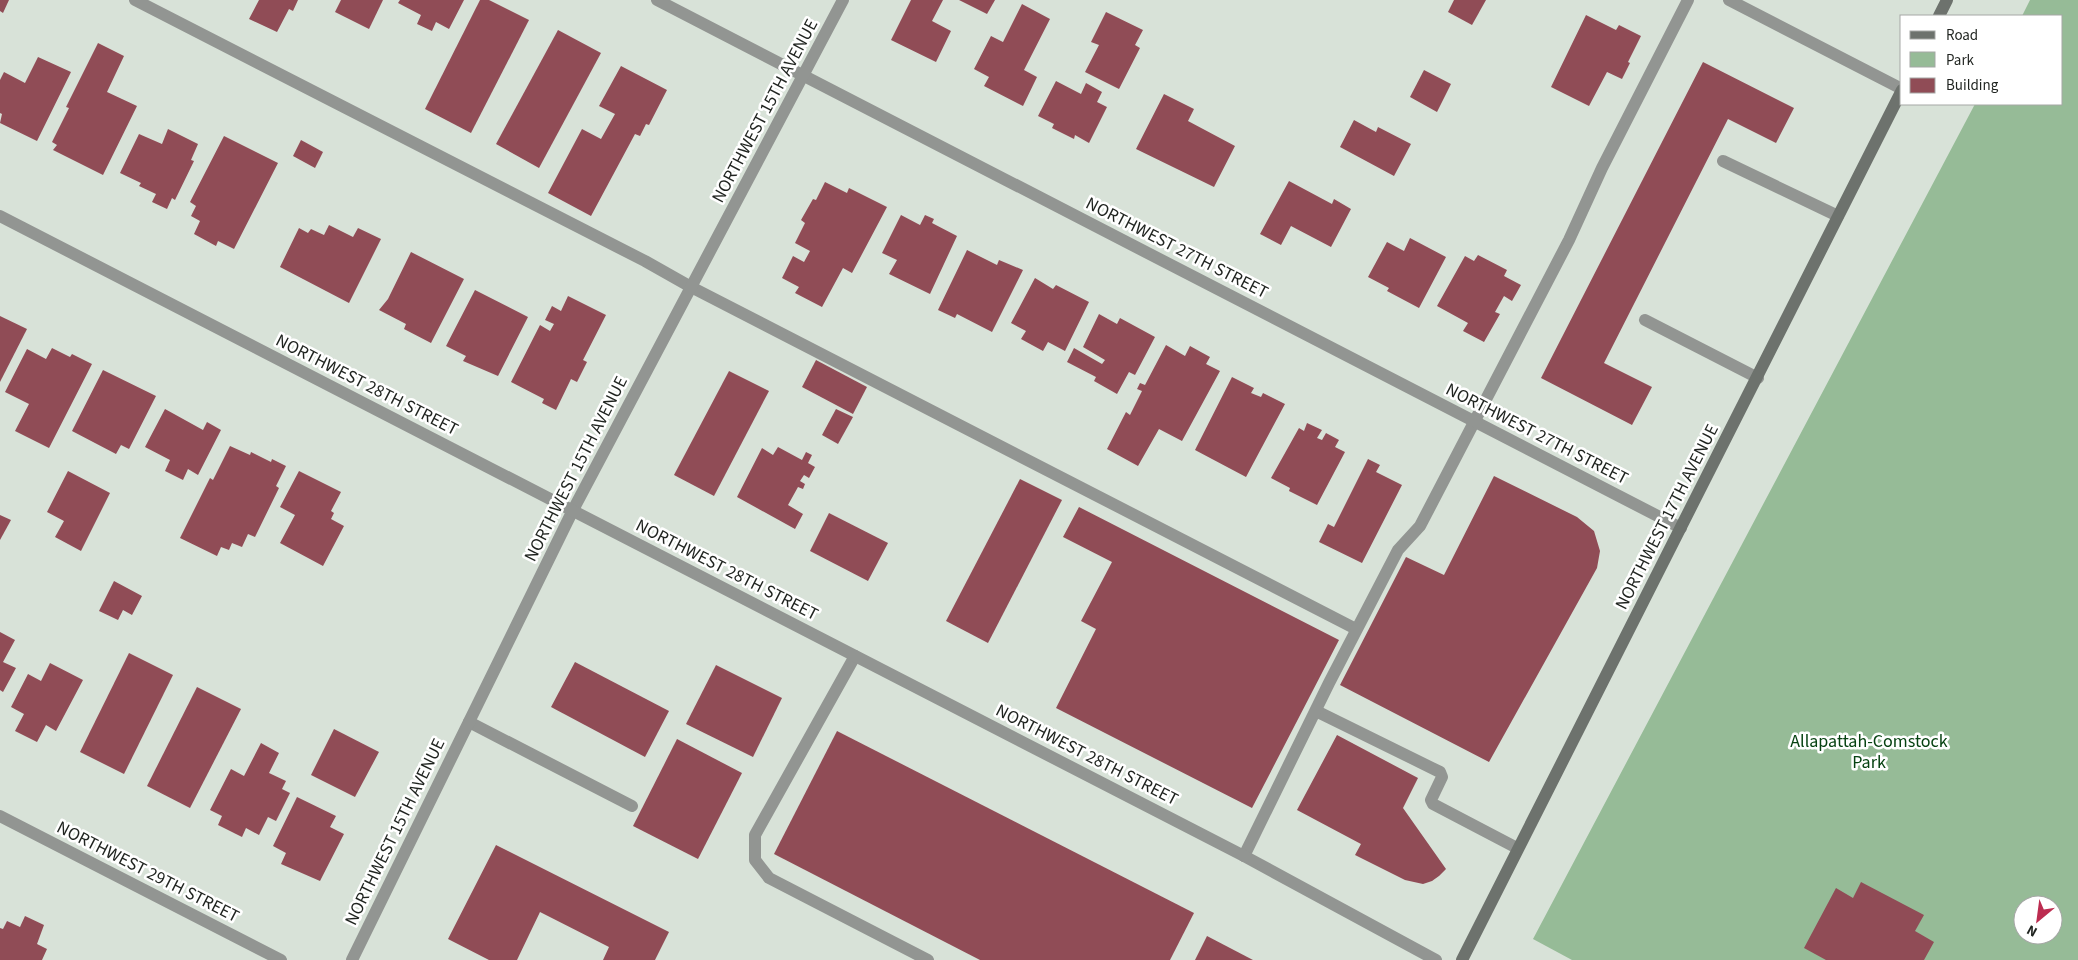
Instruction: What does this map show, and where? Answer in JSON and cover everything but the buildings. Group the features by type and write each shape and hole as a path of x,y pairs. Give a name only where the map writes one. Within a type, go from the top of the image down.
{"main road":[{"path":"1940,15 1947,0"},
{"name":"NORTHWEST 17TH AVENUE","path":"1462,960 1900,94"}],"street":[{"path":"135,0 646,261 691,287 1356,629"},
{"name":"NORTHWEST 27TH STREET","path":"657,0 1681,528"},
{"name":"NORTHWEST 15TH AVENUE","path":"352,960 573,510 843,0"},
{"path":"1244,856 1356,629 1398,550 1420,526 1473,421 1569,240 1602,168 1688,0"},
{"path":"1729,0 1900,89"},
{"path":"1723,161 1838,216"},
{"name":"NORTHWEST 28TH STREET","path":"0,216 1244,856 1436,960"},
{"path":"1645,320 1758,378"},
{"path":"856,656 755,835 755,860 769,878 928,960"},
{"path":"1316,711 1440,772 1442,777 1431,800 1432,804 1517,848"},
{"path":"469,722 632,806"},
{"name":"NORTHWEST 29TH STREET","path":"0,816 281,960"}],"green space":[{"name":"Allapattah-Comstock Park","path":"2030,0 2078,0 2078,960 1572,960 1533,939 1974,105 2063,105 2063,15 2022,15"}]}
